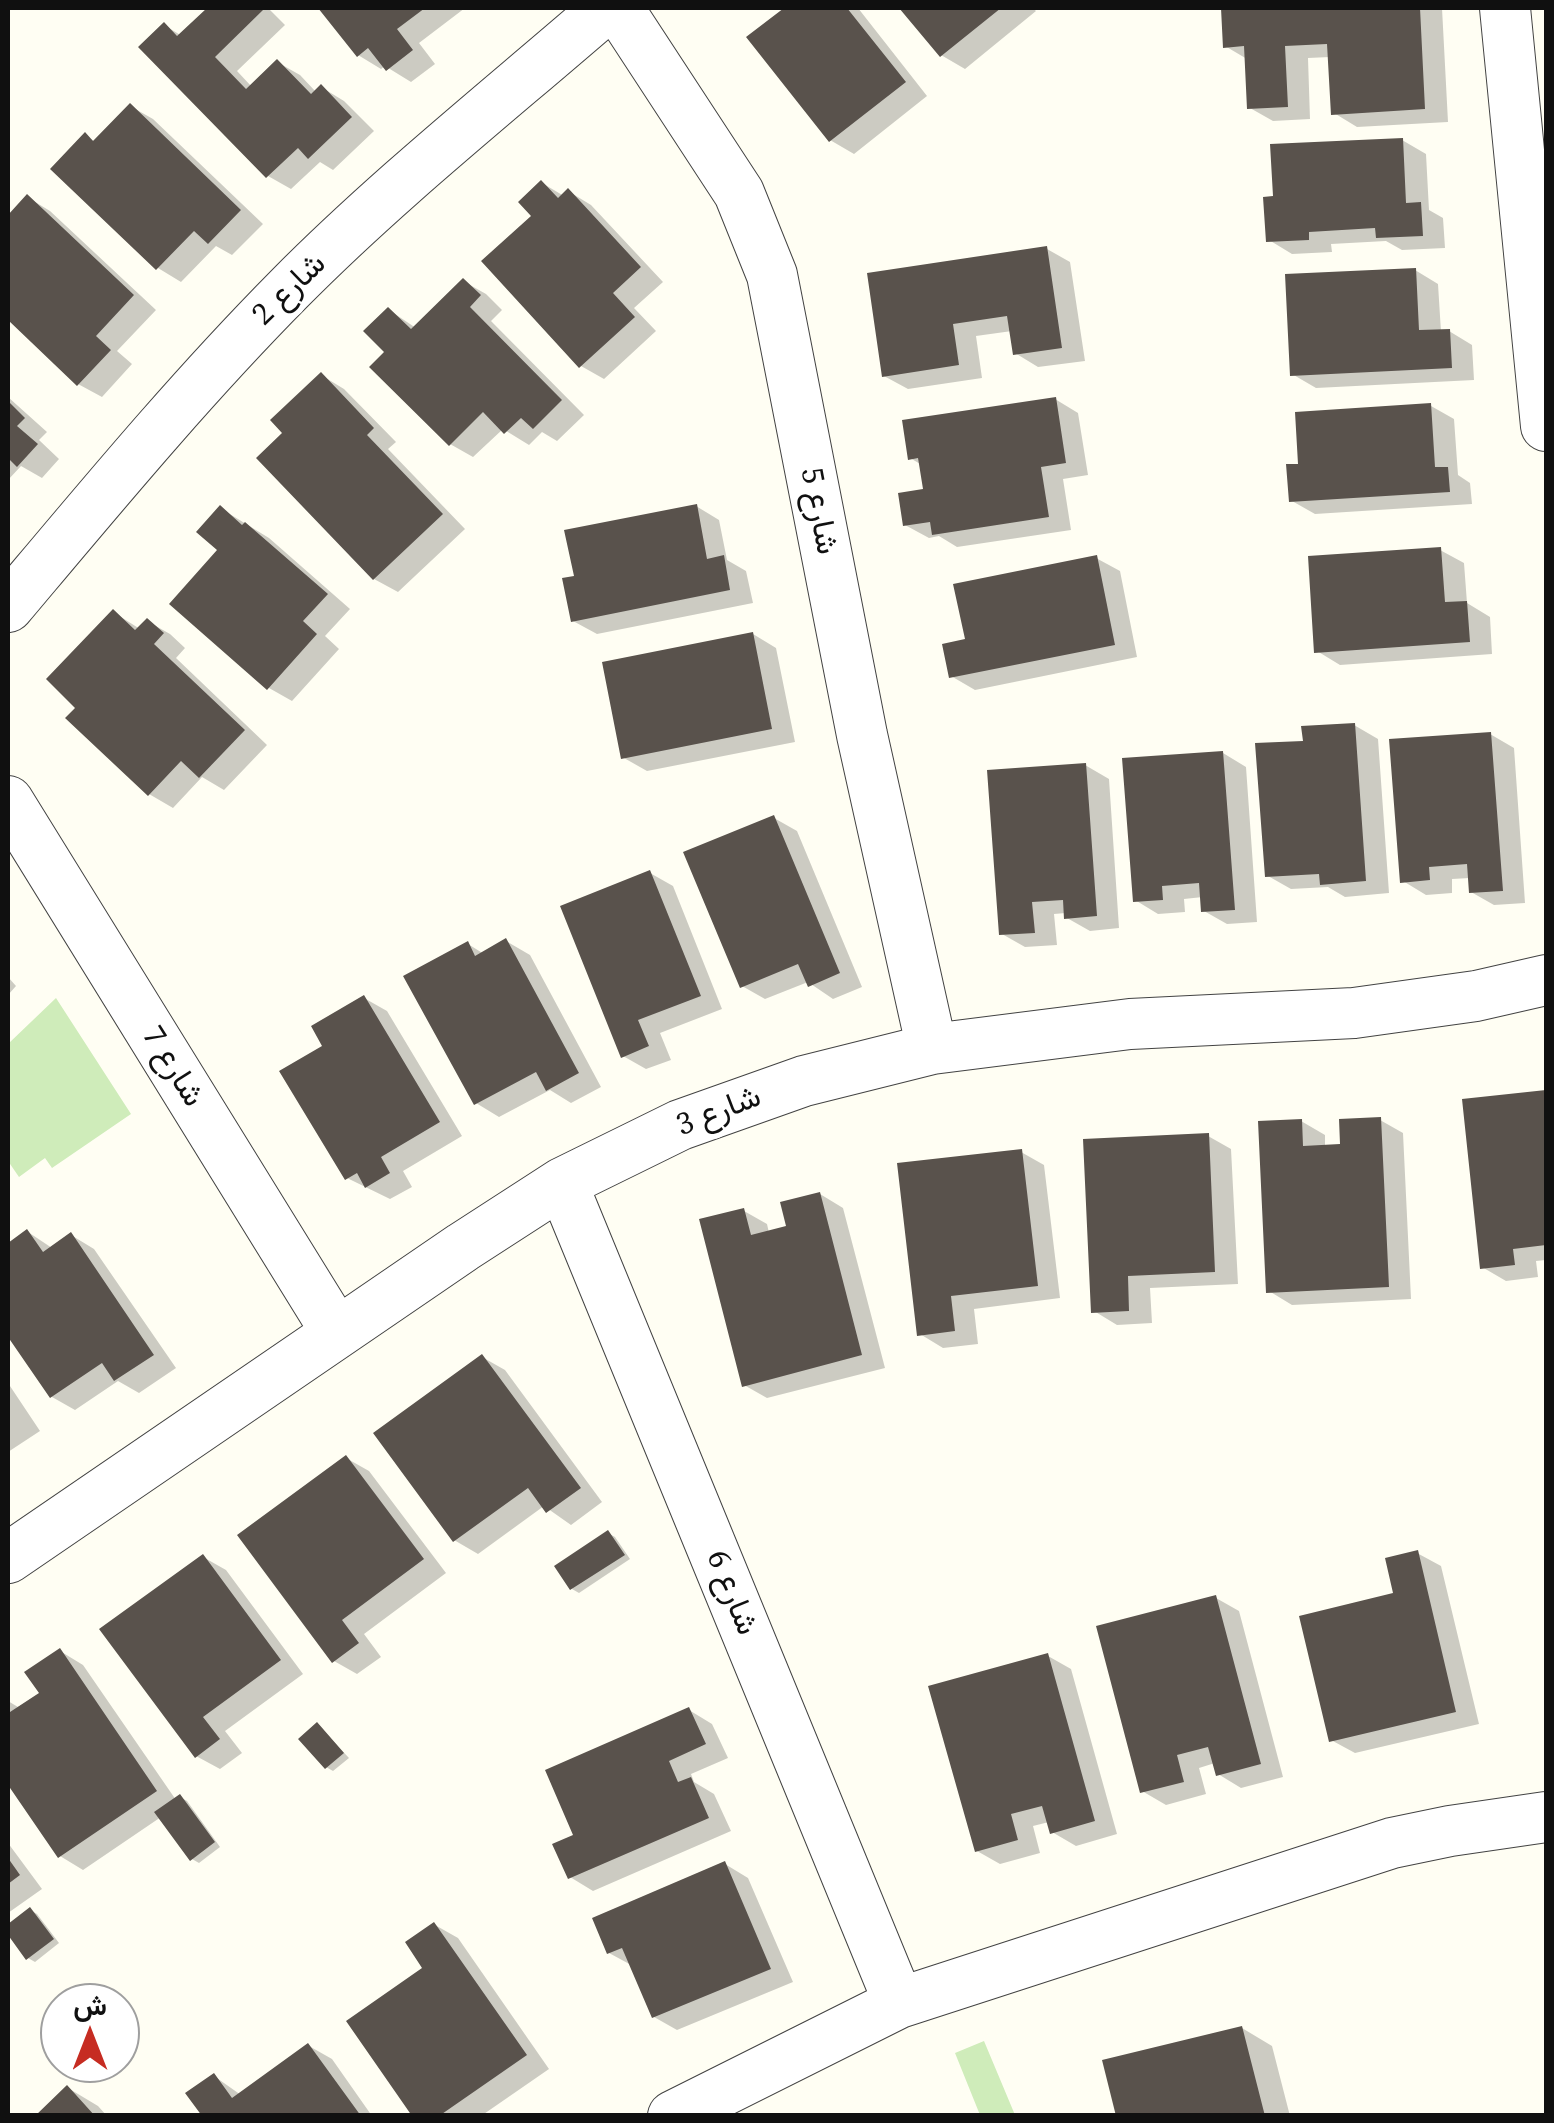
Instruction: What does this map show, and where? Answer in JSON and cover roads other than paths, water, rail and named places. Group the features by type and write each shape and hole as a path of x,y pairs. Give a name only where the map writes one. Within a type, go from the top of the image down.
{"street":[{"name":"شارع 2","path":"8,607 209,371 292,286 380,204 606,8"},
{"name":"شارع 5","path":"618,8 738,193 772,274 862,734 932,1048"},
{"path":"1505,8 1546,426"},
{"name":"شارع 7","path":"8,800 337,1333"},
{"name":"شارع 3","path":"8,1558 562,1183 680,1125 804,1081 932,1048 1130,1024 1354,1013 1476,996 1546,980"},
{"name":"شارع 6","path":"562,1183 899,2003"},
{"path":"673,2116 899,2003 1392,1844 1450,1831 1545,1832"}]}
